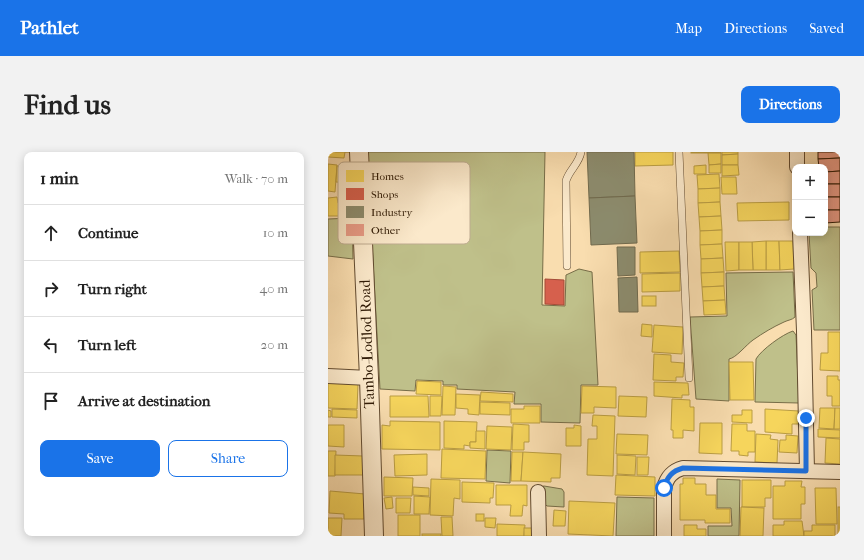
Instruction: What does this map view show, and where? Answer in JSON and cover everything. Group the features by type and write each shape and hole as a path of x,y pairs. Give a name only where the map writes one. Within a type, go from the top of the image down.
{"street":[{"name":"Tambo-Lodlod Road","path":"359,152 359,162"},
{"path":"797,152 797,164"},
{"path":"800,236 804,331 806,471"},
{"name":"Tambo-Lodlod Road","path":"363,244 374,536"},
{"path":"328,376 369,378"},
{"path":"664,536 664,488 670,474 677,469 840,472"},
{"path":"538,492 539,536"}],"lane":[{"path":"567,266 566,181 567,175 577,163 581,152"},
{"path":"679,152 689,378"}],"green space":[{"path":"367,152 545,152 542,305 565,306 566,275 579,269 592,272 598,385 581,385 580,423 541,422 541,404 514,404 515,392 457,389 457,385 443,385 443,381 416,380 415,391 380,389 372,244 470,244 470,162 368,162"},
{"path":"328,219 338,219 338,244 353,244 353,259 328,256"},
{"path":"828,227 840,227 840,330 814,330 812,290 817,287 816,273 811,268 809,236 828,236"},
{"path":"793,272 795,317 776,326 750,342 735,356 729,359 729,401 696,399 690,317 727,316 726,273"},
{"path":"793,331 796,335 799,403 755,402 756,359 762,351 784,335"},
{"path":"487,450 511,451 510,483 486,481"},
{"path":"717,479 740,480 739,536 708,536 708,526 732,526 731,508 717,508"},
{"path":"544,486 562,489 564,492 564,507 547,506 545,504 540,487"},
{"path":"617,497 654,498 654,536 616,536"}],"building: Homes":[{"path":"328,152 345,152 344,158 328,157"},
{"path":"635,152 673,152 673,165 635,166"},
{"path":"721,152 721,153 691,153"},
{"path":"722,152 738,152 738,154 722,155"},
{"path":"708,153 721,153 721,164 709,165"},
{"path":"738,154 738,165 722,165 722,155"},
{"path":"328,164 337,165 335,192 328,191"},
{"path":"721,164 721,173 709,173 709,165"},
{"path":"706,165 706,174 694,174 694,166"},
{"path":"722,165 738,165 739,175 722,176"},
{"path":"337,166 338,166 338,182 336,182"},
{"path":"719,174 720,188 698,189 697,175"},
{"path":"721,177 736,177 737,194 722,194"},
{"path":"720,188 720,202 698,203 698,189"},
{"path":"337,197 338,216 328,216 328,198"},
{"path":"720,202 721,216 699,217 698,203"},
{"path":"789,202 789,220 738,221 737,203"},
{"path":"721,216 722,230 700,231 699,217"},
{"path":"722,230 722,244 700,245 700,231"},
{"path":"766,241 779,241 780,270 766,270"},
{"path":"766,241 766,270 753,270 752,242"},
{"path":"779,241 793,241 794,269 780,270"},
{"path":"725,242 739,242 739,270 726,271"},
{"path":"739,242 752,242 753,270 739,270"},
{"path":"722,244 723,258 701,259 700,245"},
{"path":"679,251 680,272 640,273 640,252"},
{"path":"723,258 724,272 701,273 701,259"},
{"path":"724,272 724,286 702,287 701,273"},
{"path":"680,273 680,291 642,292 642,274"},
{"path":"724,286 725,300 703,301 702,287"},
{"path":"642,296 656,296 656,306 642,306"},
{"path":"725,300 726,314 704,315 703,301"},
{"path":"642,324 652,325 652,337 641,336"},
{"path":"654,325 683,327 682,354 652,352"},
{"path":"828,332 840,332 840,371 820,370 821,353 828,353"},
{"path":"654,354 671,355 671,362 684,363 683,377 676,377 676,381 653,380"},
{"path":"729,362 753,362 754,400 730,400"},
{"path":"827,376 838,376 838,380 840,380 840,406 832,406 832,396 827,396"},
{"path":"417,381 441,382 441,395 416,394"},
{"path":"654,382 688,383 689,395 682,395 682,398 654,396"},
{"path":"328,383 358,384 357,409 328,408"},
{"path":"443,386 456,387 455,415 442,415"},
{"path":"582,386 616,387 616,408 594,407 594,413 581,413"},
{"path":"481,392 513,394 513,402 480,401"},
{"path":"456,394 480,395 479,415 468,414 468,409 456,408"},
{"path":"390,396 428,396 429,417 390,417"},
{"path":"430,396 442,396 441,416 430,416"},
{"path":"619,396 647,397 646,417 618,416"},
{"path":"672,399 690,400 690,407 694,407 694,431 683,430 683,438 673,438 673,430 671,430"},
{"path":"480,402 510,403 510,415 480,414"},
{"path":"524,406 540,406 540,423 511,423 511,409 524,409"},
{"path":"820,408 835,408 834,429 819,428"},
{"path":"835,408 840,408 840,429 834,429"},
{"path":"332,409 357,410 357,418 332,417"},
{"path":"765,409 799,411 799,424 792,424 792,434 765,432"},
{"path":"328,410 331,411 331,417 328,417"},
{"path":"742,410 752,410 752,423 732,422 732,415 742,415"},
{"path":"593,415 615,416 613,476 587,475 588,439 597,439 597,426 592,426"},
{"path":"390,421 440,422 440,450 382,449 382,425 390,426"},
{"path":"444,421 477,422 476,442 470,442 470,446 464,445 464,449 444,448"},
{"path":"700,423 722,423 722,454 699,453"},
{"path":"513,424 529,425 529,442 524,442 524,450 512,450"},
{"path":"732,424 747,424 747,431 755,431 755,452 748,452 748,456 739,455 739,451 731,451"},
{"path":"328,425 344,425 344,447 328,446"},
{"path":"574,425 581,426 581,446 566,446 566,428 574,428"},
{"path":"487,426 512,427 511,450 486,449"},
{"path":"818,429 840,430 840,438 818,437"},
{"path":"476,431 485,431 485,449 470,448 470,442 476,442"},
{"path":"617,434 648,435 647,455 616,454"},
{"path":"756,434 771,435 770,439 778,440 777,463 755,462"},
{"path":"786,435 798,436 797,453 779,452 780,440 786,440"},
{"path":"826,438 840,439 840,464 825,463"},
{"path":"442,449 486,451 485,479 441,478"},
{"path":"328,451 336,451 335,476 328,476"},
{"path":"512,452 523,452 521,481 511,481"},
{"path":"523,452 561,454 560,478 551,478 551,482 521,481"},
{"path":"427,454 427,475 395,476 394,455"},
{"path":"335,455 363,456 363,475 335,475"},
{"path":"617,455 636,456 635,475 617,474"},
{"path":"637,457 649,457 648,475 637,475"},
{"path":"616,475 655,477 655,496 615,495"},
{"path":"384,477 413,478 412,496 384,496"},
{"path":"683,478 695,478 695,484 706,484 706,495 716,495 716,509 730,509 730,523 705,523 705,520 680,520 680,484 683,484"},
{"path":"431,479 460,480 460,499 454,498 453,516 430,515"},
{"path":"742,480 771,480 771,498 765,498 765,507 742,507"},
{"path":"785,481 802,481 801,487 805,487 805,504 801,504 801,519 773,519 773,486 785,486"},
{"path":"462,482 494,483 493,498 490,498 490,503 462,502"},
{"path":"496,485 527,485 527,506 523,505 522,516 510,516 511,505 496,505"},
{"path":"413,487 429,488 429,496 413,495"},
{"path":"815,488 836,488 837,524 816,524"},
{"path":"330,491 365,494 364,519 344,519 344,514 329,513"},
{"path":"414,496 430,497 429,514 414,514"},
{"path":"392,497 393,508 386,509 384,498"},
{"path":"396,498 411,498 410,513 396,513"},
{"path":"569,501 615,503 613,536 568,534"},
{"path":"741,507 764,508 763,536 740,536"},
{"path":"838,507 840,507 840,536 838,536"},
{"path":"554,510 566,511 565,526 553,526"},
{"path":"476,514 484,514 484,521 476,521"},
{"path":"398,515 420,515 420,536 398,536"},
{"path":"441,517 452,517 453,536 442,536"},
{"path":"328,518 342,518 341,536 328,536"},
{"path":"485,518 496,518 495,528 485,527"},
{"path":"784,521 802,521 804,536 773,536 773,525 784,525"},
{"path":"497,524 525,525 524,536 497,536"},
{"path":"684,525 697,525 697,529 706,529 706,536 684,536"},
{"path":"812,525 835,525 835,536 804,536 804,531 812,531"},
{"path":"524,528 532,528 532,536 524,536"},
{"path":"422,534 441,534 441,536 422,536"}],"building: Shops":[{"path":"545,279 564,280 564,305 545,304"}],"building: Industry":[{"path":"587,152 634,152 635,196 589,198"},
{"path":"635,196 637,243 591,245 589,198"},
{"path":"617,247 635,247 635,275 618,276"},
{"path":"637,277 638,312 619,312 618,278"}],"building: Other":[{"path":"818,152 840,152 840,158 818,159"},
{"path":"840,158 840,171 828,172 828,164 819,164 818,159"},
{"path":"840,171 840,184 828,184 828,172"},
{"path":"828,184 840,184 840,197 828,197"},
{"path":"828,197 840,197 840,210 828,210"},
{"path":"828,210 840,210 840,222 828,223"}],"route":[{"path":"664,488 670,474 677,469 683,468 806,471 806,418"}]}
